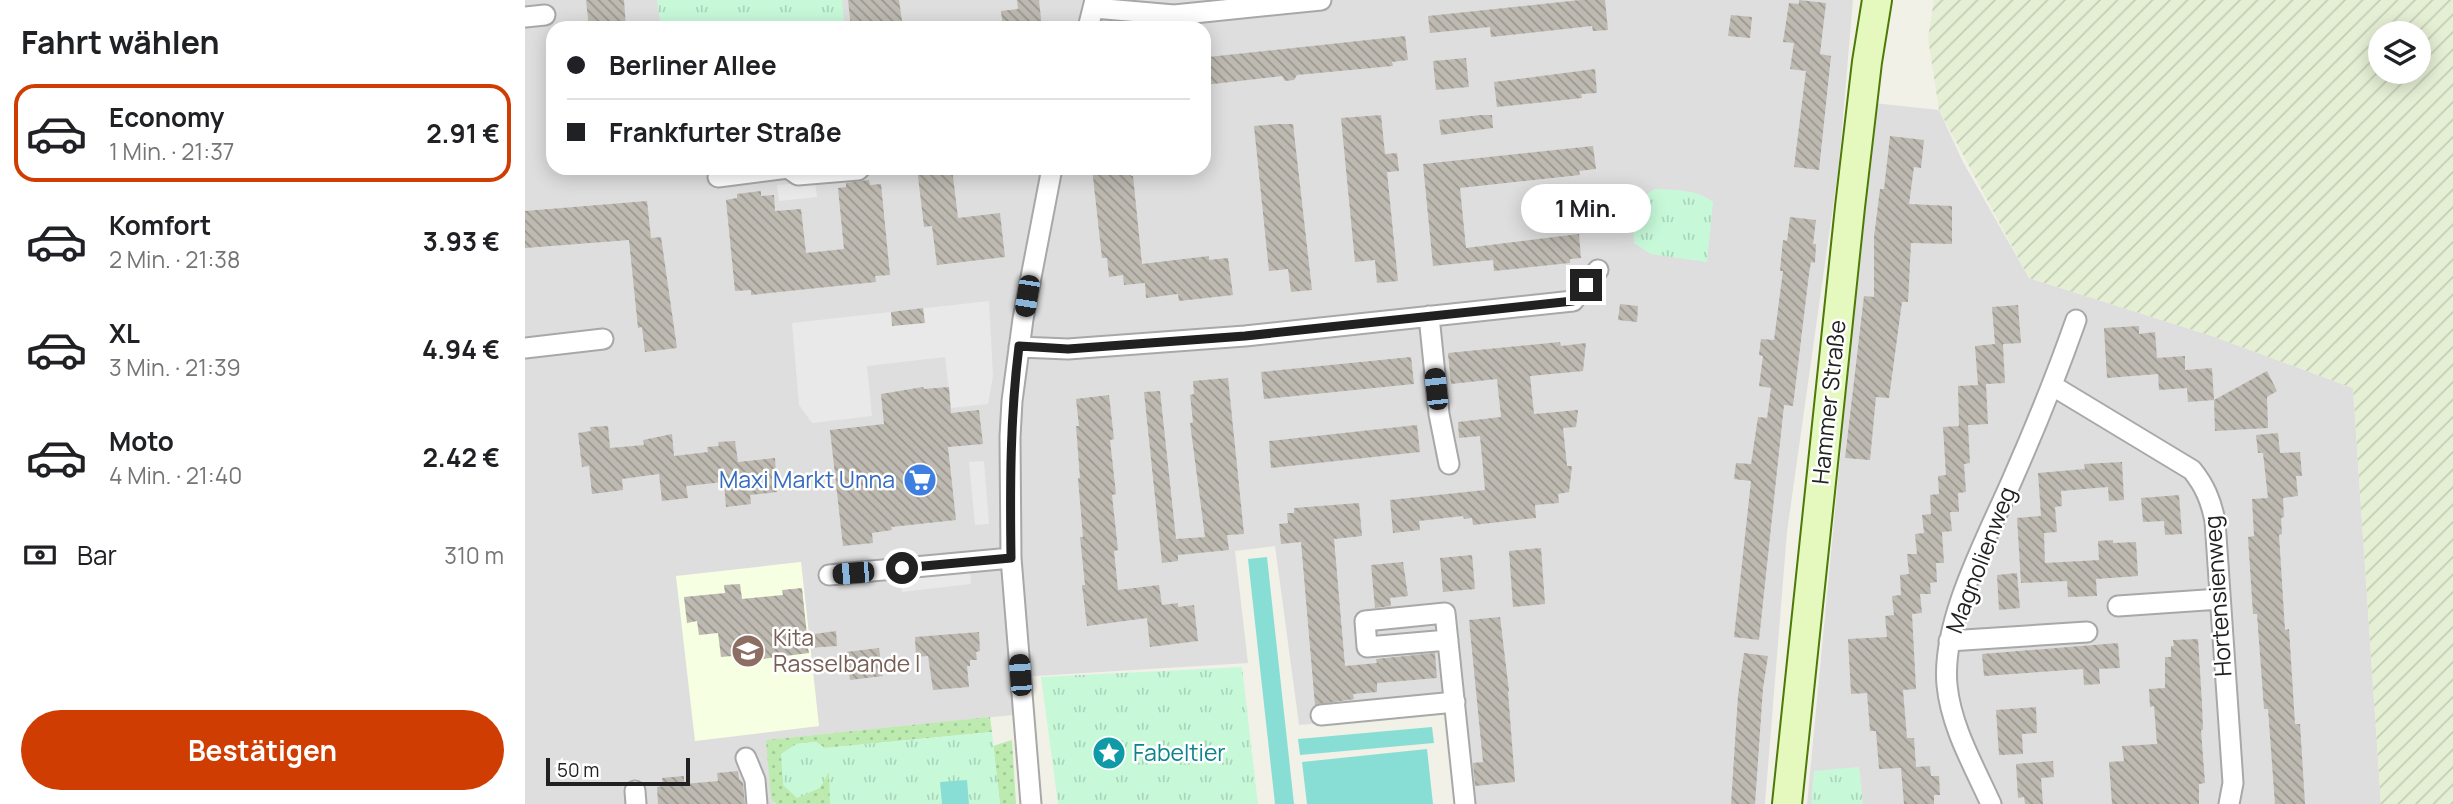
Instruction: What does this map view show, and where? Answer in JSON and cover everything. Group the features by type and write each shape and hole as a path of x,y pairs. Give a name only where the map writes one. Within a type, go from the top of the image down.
{"main road":[{"name":"Hammer Straße","path":"1787,804 1850,207 1877,0"}],"street":[{"path":"1090,21 1094,4 1174,15 1321,0"},
{"path":"525,17 545,15"},
{"path":"718,177 734,175"},
{"path":"1031,804 1011,558 1010,437 1019,346 1051,175"},
{"path":"1019,346 1068,349 1116,347 1573,301 1598,270"},
{"path":"1429,316 1439,414 1449,464"},
{"name":"Magnolienweg","path":"1991,804 1963,744 1952,712 1947,684 1949,641 1975,565 2053,386 2076,320"},
{"path":"525,348 603,339"},
{"name":"Hortensienweg","path":"2053,386 2192,470 2203,483 2215,522 2233,783 2229,804"},
{"path":"829,575 1011,558"},
{"path":"2118,606 2220,598"},
{"path":"1949,641 2087,632"},
{"path":"1448,640 1465,804"},
{"path":"1321,715 1455,702"},
{"path":"746,758 755,780 757,804"}],"shaded area":[{"path":"525,0 1853,0 1839,164 1787,532 1765,804 1461,804 1451,712 1299,725 1275,546 1235,551 1248,663 1019,677 1022,714 767,740 771,798 775,804 525,804"},
{"path":"1934,0 2453,0 2453,804 2381,804 2353,388 2212,336 2029,278 1939,110 1928,38"},
{"path":"1874,103 1939,110 1963,162 2029,278 2212,336 2353,388 2381,804 1807,804"},
{"path":"815,182 817,197 779,201 777,185"},
{"path":"989,301 993,376 988,404 951,408 945,357 867,366 872,416 812,423 799,405 792,323"},
{"path":"984,461 989,524 975,525 969,462"},
{"path":"1267,557 1294,804 1275,804 1248,559"},
{"name":"Kita Rasselbande I","path":"801,562 819,726 695,741 676,576"},
{"path":"970,569 971,584 902,592 900,577"},
{"path":"1432,727 1434,743 1300,755 1298,739"},
{"path":"1427,749 1433,804 1307,804 1302,762"},
{"path":"967,780 969,804 942,804 940,782"}],"green space":[{"path":"657,0 842,0 844,21 660,21"},
{"path":"1654,189 1692,192 1713,202 1707,262 1651,254 1634,243 1636,206"},
{"path":"1242,667 1258,804 1058,804 1041,677"},
{"path":"990,717 992,732 825,748 816,742 796,744 830,770 830,804 776,804 771,799 766,740"},
{"path":"992,732 1000,804 830,804 829,772 820,788 797,798 783,785 781,754 796,744 816,742 825,748"},
{"path":"1012,740 1016,804 1000,804 993,746"},
{"path":"1859,767 1863,804 1811,804 1814,771"}],"building":[{"path":"586,0 624,0 626,21 588,21"},
{"path":"848,0 899,0 902,21 850,21"},
{"path":"1017,0 1039,0 1041,21 1002,21 1001,11 1018,9"},
{"path":"1580,0 1605,0 1608,30 1593,31 1592,26 1491,37 1490,27 1430,33 1428,16"},
{"path":"1799,0 1826,3 1820,54 1831,56 1819,170 1794,167 1806,71 1790,69 1794,43 1783,42 1789,3 1799,4"},
{"path":"1731,15 1752,17 1750,38 1728,36"},
{"path":"1405,36 1408,60 1392,62 1393,66 1297,75 1294,80 1285,81 1282,76 1211,84 1211,57"},
{"path":"1466,58 1469,87 1436,90 1433,61"},
{"path":"1595,69 1597,93 1581,94 1582,98 1497,107 1494,82"},
{"path":"1381,115 1385,154 1397,153 1399,171 1387,172 1398,281 1377,283 1375,260 1355,262 1341,118"},
{"path":"1492,115 1493,128 1441,135 1439,120"},
{"path":"1293,124 1312,290 1291,292 1288,269 1269,271 1254,126"},
{"path":"1890,136 1924,140 1921,168 1914,167 1909,204 1952,206 1952,244 1911,243 1908,302 1902,302 1889,398 1876,397 1870,460 1845,458 1864,296 1874,297 1874,237 1880,189 1884,189"},
{"path":"1593,146 1596,169 1579,171 1580,175 1460,188 1466,248 1579,234 1581,258 1570,259 1570,263 1494,271 1493,260 1433,266 1423,164"},
{"path":"918,175 953,175 958,218 1000,213 1005,257 937,265 932,226 924,227"},
{"path":"1093,175 1131,175 1142,264 1209,256 1209,260 1228,258 1233,295 1179,301 1178,294 1146,298 1145,283 1124,285 1123,275 1109,277 1107,258 1102,258"},
{"path":"869,180 870,185 881,184 890,275 875,276 876,282 751,295 751,290 735,291 726,200 737,198 737,194 761,191 761,196 774,195 775,211 801,209 806,253 844,249 838,188 846,187 846,183"},
{"path":"647,201 651,238 661,237 677,348 645,352 642,327 638,328 629,240 525,248 525,211"},
{"path":"1790,217 1816,220 1813,244 1816,244 1815,263 1811,262 1809,274 1793,406 1784,405 1759,640 1734,637 1751,481 1734,479 1736,463 1751,464 1758,417 1767,418 1771,388 1759,386 1763,356 1759,355 1761,339 1774,340 1783,271 1780,271 1783,240 1787,241"},
{"path":"1620,304 1638,306 1637,322 1618,320"},
{"path":"2018,305 2021,343 2003,344 2005,383 1986,384 1988,424 1968,425 1970,463 1964,464 1966,492 1958,493 1959,512 1950,512 1952,531 1942,532 1944,563 1936,563 1937,582 1930,583 1931,594 1920,594 1922,613 1912,614 1916,689 1903,690 1907,738 1914,738 1916,767 1930,766 1931,776 1939,776 1940,795 1934,795 1934,804 1904,804 1901,768 1879,769 1876,731 1870,731 1867,693 1851,694 1848,639 1887,637 1885,616 1894,615 1892,596 1901,595 1900,575 1909,574 1907,554 1917,554 1915,534 1924,533 1922,515 1931,514 1930,495 1939,494 1938,476 1946,475 1943,427 1959,426 1958,386 1978,385 1975,346 1995,344 1992,307"},
{"path":"923,308 925,323 892,326 891,312"},
{"path":"2139,326 2139,334 2155,332 2157,358 2185,356 2185,370 2212,368 2214,400 2188,402 2187,388 2159,390 2158,374 2107,378 2104,328"},
{"path":"1560,342 1561,346 1586,343 1583,371 1530,376 1534,414 1578,410 1576,427 1563,428 1567,466 1572,466 1569,492 1558,494 1559,503 1535,505 1536,518 1473,525 1472,518 1464,519 1463,516 1419,521 1420,530 1393,533 1390,500 1485,490 1480,436 1459,438 1458,422 1501,417 1497,379 1451,384 1448,353"},
{"path":"1411,357 1414,384 1264,399 1261,372"},
{"path":"2267,371 2277,391 2267,397 2268,428 2215,431 2214,400"},
{"path":"1228,378 1244,534 1227,535 1229,550 1178,555 1178,561 1162,563 1144,392 1160,391 1176,539 1205,537 1190,423 1193,422 1190,395 1194,394 1193,381"},
{"path":"923,387 949,387 951,413 979,410 983,444 948,447 956,520 891,527 892,530 872,533 873,543 843,546 830,430 884,424 881,394"},
{"path":"1109,395 1114,439 1110,440 1116,494 1112,495 1118,550 1114,551 1118,590 1159,585 1162,605 1194,605 1198,641 1150,647 1147,618 1087,626 1082,585 1085,585 1080,537 1083,537 1076,399"},
{"path":"1417,425 1420,452 1271,468 1269,441"},
{"path":"608,426 610,448 644,445 643,440 672,434 674,456 708,452 707,447 719,446 718,442 735,441 738,462 775,458 777,492 750,495 751,504 726,507 724,482 686,486 688,498 662,501 659,474 622,479 623,490 592,494 589,466 582,467 578,433 591,431 590,427"},
{"path":"2278,433 2280,453 2300,452 2302,476 2296,476 2298,496 2283,498 2284,517 2281,518 2282,534 2279,535 2285,630 2289,629 2295,724 2300,724 2305,804 2275,804 2257,614 2253,614 2248,537 2254,536 2252,499 2268,498 2263,453 2258,453 2256,435"},
{"path":"2122,462 2124,500 2109,501 2108,487 2061,491 2062,506 2055,507 2057,532 2044,533 2045,563 2099,560 2098,541 2136,542 2138,576 2096,579 2097,596 2068,597 2067,581 2021,583 2017,518 2041,516 2038,473 2085,469 2084,464"},
{"path":"2179,495 2182,534 2165,535 2164,521 2143,522 2141,498"},
{"path":"1359,503 1362,536 1334,539 1345,666 1377,663 1376,659 1435,653 1437,678 1377,683 1377,692 1353,694 1354,699 1315,705 1301,542 1281,544 1279,524 1288,523 1287,513 1294,513 1294,508"},
{"path":"1541,548 1545,604 1513,607 1509,551"},
{"path":"1472,555 1475,589 1443,592 1440,558"},
{"path":"1403,562 1408,596 1390,598 1391,606 1375,608 1371,565"},
{"path":"2017,573 2020,608 1999,610 1997,575"},
{"path":"740,584 742,599 783,595 782,590 802,588 807,635 836,631 837,646 808,648 809,653 745,661 744,655 721,657 718,633 699,635 697,621 687,623 684,597 725,593 724,585"},
{"path":"1500,617 1509,691 1515,782 1475,786 1473,763 1483,762 1469,620"},
{"path":"979,632 980,651 976,652 977,660 970,660 970,666 967,666 969,687 933,690 928,656 916,657 915,637"},
{"path":"2198,639 2205,783 2199,784 2199,804 2112,804 2109,762 2124,761 2122,746 2157,744 2154,706 2150,707 2149,689 2165,688 2165,657 2171,657 2173,640"},
{"path":"2118,643 2120,668 2099,669 2100,684 2084,685 2083,669 1984,676 1982,654"},
{"path":"879,648 883,676 850,680 846,652"},
{"path":"1744,653 1768,656 1763,688 1755,804 1731,804 1738,696"},
{"path":"2036,707 2037,733 2022,734 2023,754 1999,755 1996,710"},
{"path":"2053,761 2054,777 2041,778 2043,804 2025,804 2024,797 2018,798 2016,764"},
{"path":"738,771 739,779 743,783 745,804 658,804 657,787 663,786 662,778 684,776 684,784 718,781 717,773"}],"place":[{"name":"Maxi Markt Unna","path":"920,480"},
{"name":"Kita Rasselbande I","path":"748,651"},
{"name":"Fabeltier","path":"1109,753"}],"route":[{"path":"902,568 1011,558 1010,437 1019,346 1068,349 1116,347 1573,301 1586,285"}]}
